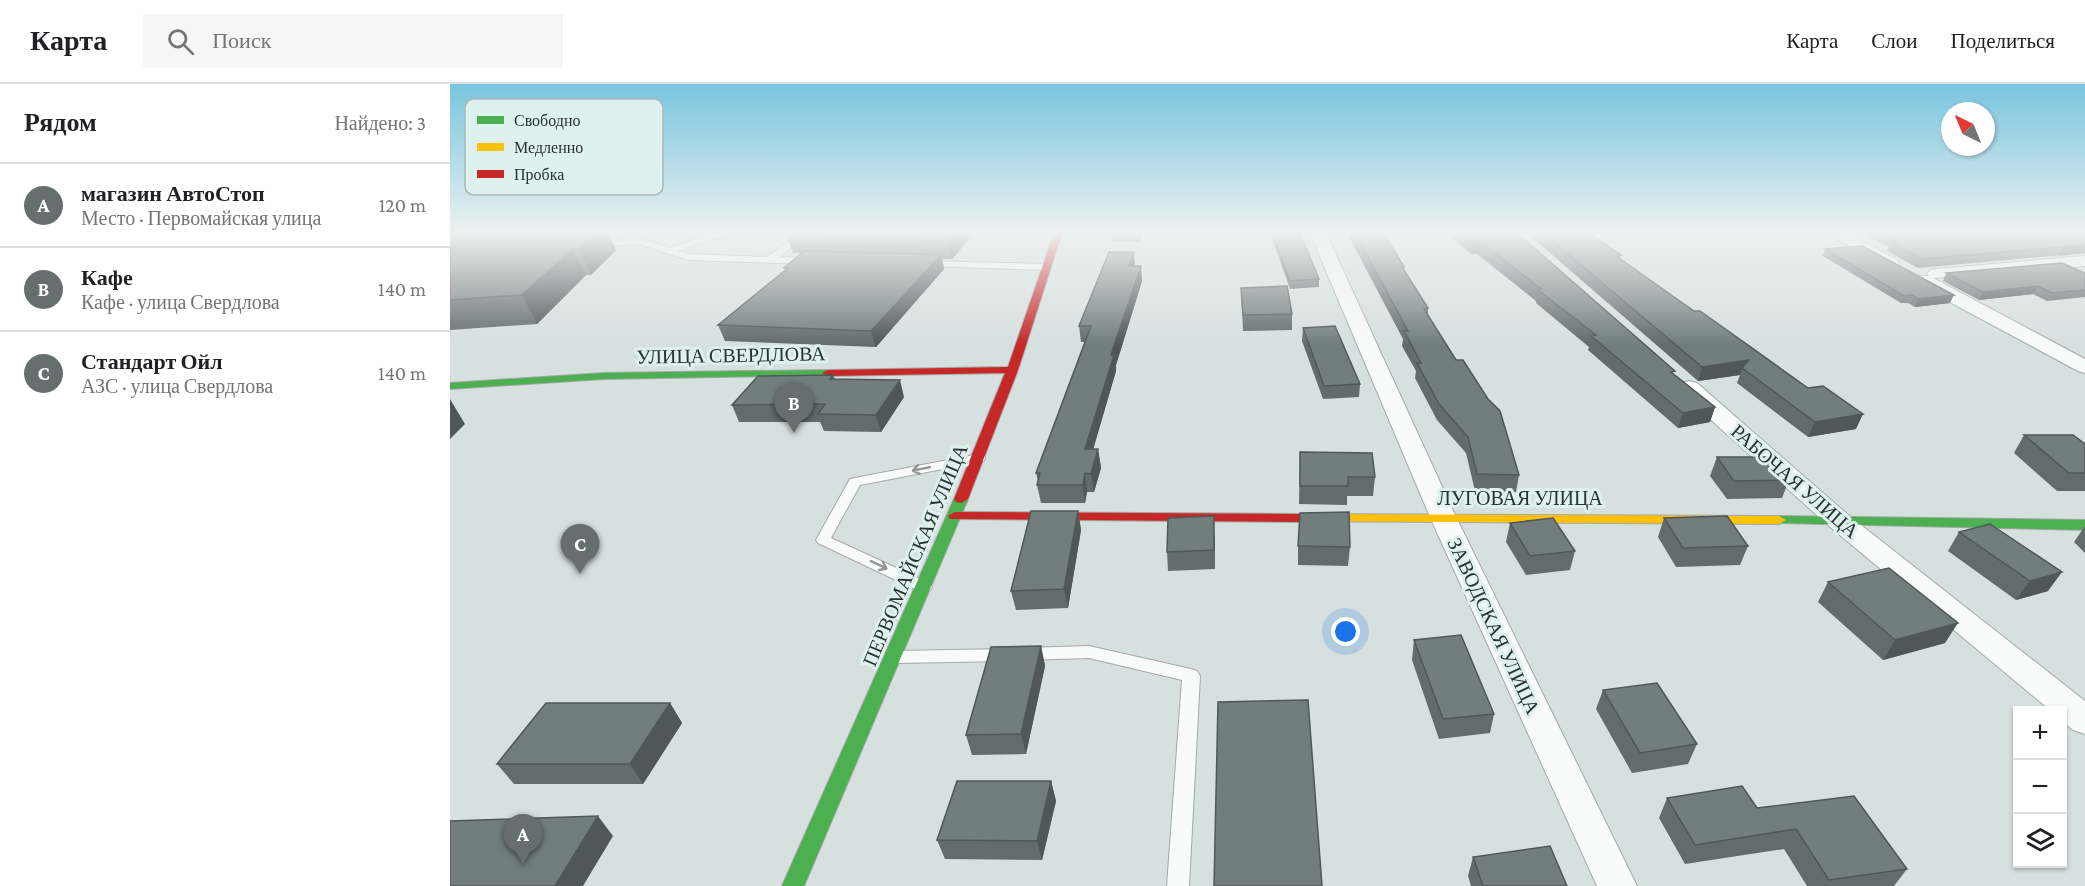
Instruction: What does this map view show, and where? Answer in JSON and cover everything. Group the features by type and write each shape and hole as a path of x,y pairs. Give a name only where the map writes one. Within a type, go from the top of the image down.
{"main road":[{"name":"ПЕРВОМАЙСКАЯ УЛИЦА","path":"793,886 979,458 1012,370 1045,270"},
{"name":"УЛИЦА СВЕРДЛОВА","path":"450,386 604,376 1012,370"},
{"name":"ЛУГОВАЯ УЛИЦА","path":"955,516 1839,520 2085,525"}],"street":[{"name":"ЗАВОДСКАЯ УЛИЦА","path":"1334,270 1443,517 1617,886"},
{"path":"1904,270 2085,367"},
{"path":"1914,276 1978,270"},
{"name":"РАБОЧАЯ УЛИЦА","path":"1671,373 1839,520 2085,720"}],"lane":[{"path":"924,586 823,540 855,482 979,458"},
{"path":"893,657 1089,652 1191,676 1178,886"}],"building":[{"path":"450,270 549,270 522,295 450,300"},
{"path":"785,270 927,270 871,331 718,325"},
{"path":"1102,270 1140,270 1111,355 1114,355 1085,449 1098,449 1091,474 1085,473 1083,485 1037,485 1040,473 1036,473 1091,326 1079,326"},
{"path":"1286,270 1315,270 1319,279 1290,281"},
{"path":"1375,270 1404,270 1428,308 1424,309 1456,360 1463,360 1488,399 1500,411 1519,475 1477,474 1468,437 1439,404 1417,363 1421,363 1404,331 1408,331"},
{"path":"1517,270 1560,270 1675,371 1671,372 1715,407 1683,413 1591,336 1596,335 1538,290 1541,289"},
{"path":"1587,270 1636,270 1694,311 1700,311 1808,388 1823,386 1863,414 1815,422 1742,368 1749,360 1702,367"},
{"path":"1861,270 1908,270 1954,295 1918,299 1912,295 1904,296"},
{"path":"1976,270 2079,270 2085,273 2085,290 2052,293 2038,286 1983,292 1946,273"},
{"path":"1287,286 1292,314 1243,315 1241,288"},
{"path":"1335,326 1360,384 1324,386 1303,328"},
{"path":"833,375 830,379 900,380 876,415 818,414 825,404 732,405 758,376"},
{"path":"2024,435 2073,435 2085,444 2085,473 2069,473"},
{"path":"1300,452 1372,453 1375,477 1348,477 1348,486 1300,486"},
{"path":"1717,457 1771,457 1789,480 1734,481"},
{"path":"1031,511 1078,511 1064,589 1011,591"},
{"path":"1349,512 1350,547 1298,546 1300,513"},
{"path":"1214,516 1214,550 1167,552 1168,518"},
{"path":"1727,516 1748,546 1683,548 1664,518"},
{"path":"1553,518 1575,551 1530,556 1510,523"},
{"path":"1990,524 2062,572 2030,581 1959,532"},
{"path":"1889,568 1958,623 1895,640 1828,582"},
{"path":"1461,635 1494,714 1443,719 1414,640"},
{"path":"1041,646 1021,734 966,735 991,647"},
{"path":"1657,683 1697,744 1640,753 1603,690"},
{"path":"1308,700 1322,886 1214,886 1218,702"},
{"path":"546,703 670,703 630,764 497,764"},
{"path":"957,781 1051,781 1037,841 937,840"},
{"path":"1742,786 1757,808 1854,796 1907,869 1829,880 1796,829 1695,845 1667,798"},
{"path":"598,816 555,886 450,886 450,821"},
{"path":"1550,846 1567,886 1483,886 1473,857"}],"traffic: fast":[{"path":"450,386 604,376 828,373"},
{"path":"793,886 961,499"},
{"path":"1779,520 2085,525"}],"traffic: slow":[{"path":"1299,518 1779,520"}],"traffic: jam":[{"path":"961,499 1012,370 1045,270"},
{"path":"828,373 1012,370"},
{"path":"955,516 1299,518"}],"place":[{"name":"Кафе","path":"794,433"},
{"name":"Стандарт Ойл","path":"580,574"},
{"name":"магазин АвтоСтоп","path":"523,864"}]}
